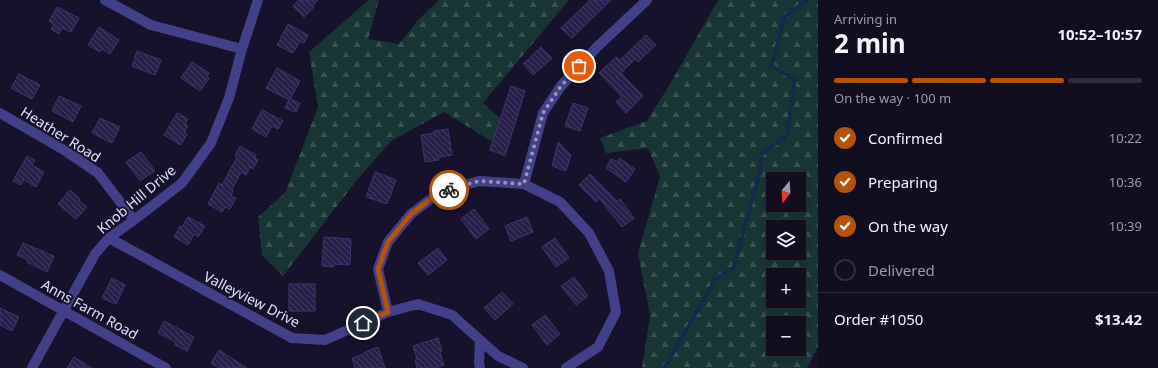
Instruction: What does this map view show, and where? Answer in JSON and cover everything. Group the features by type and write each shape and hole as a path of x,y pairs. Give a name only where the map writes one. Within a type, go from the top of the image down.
{"street":[{"path":"105,0 151,26 242,49"},
{"name":"Knob Hill Drive","path":"32,368 95,254 109,238 182,183 211,143 230,98 242,49 258,0"},
{"path":"524,184 543,113 561,86 596,47 647,0"},
{"name":"Heather Road","path":"0,113 64,150 98,173 134,220"},
{"path":"388,312 378,269 388,242 411,214 440,192 479,181 524,184 560,202 589,233 609,271 616,312 598,347 566,368"},
{"name":"Valleyview Drive","path":"109,238 292,338 325,340 388,312 418,304 452,315 498,356 523,368"},
{"name":"Anns Farm Road","path":"0,275 166,368"},
{"path":"480,340 480,368"}],"green space":[{"path":"369,0 379,0 368,39 399,44 418,20 439,0 569,0 483,103 506,124 491,141 444,112 391,141 357,180 283,276 262,255 258,217 285,193 318,107 309,52"},
{"path":"718,0 818,0 818,347 807,368 642,368 650,315 638,253 660,177 648,148 606,153 600,138 647,121"}],"building":[{"path":"299,0 318,0 313,5 314,7 304,17 293,6"},
{"path":"590,0 611,0 572,38 561,28"},
{"path":"57,7 79,18 71,32 62,28 59,34 51,29 54,24 49,21"},
{"path":"288,24 308,35 304,43 300,41 293,53 277,45"},
{"path":"99,27 119,40 110,54 102,49 100,52 88,45"},
{"path":"646,35 656,45 638,62 635,59 621,73 643,96 626,113 616,102 622,97 599,73 616,57 620,60"},
{"path":"541,47 552,58 533,75 523,64"},
{"path":"137,51 161,60 155,75 132,66"},
{"path":"192,62 209,73 207,77 209,78 200,91 181,78"},
{"path":"277,68 300,81 290,99 300,103 296,112 285,108 289,100 266,88"},
{"path":"19,74 40,85 32,99 11,88"},
{"path":"511,86 525,91 505,156 490,150"},
{"path":"59,96 81,106 73,122 52,111"},
{"path":"573,103 588,108 580,131 565,126"},
{"path":"262,110 283,121 278,129 272,126 266,137 252,129"},
{"path":"177,113 188,119 185,124 188,126 184,132 187,134 181,145 164,135"},
{"path":"100,118 120,127 112,143 92,133"},
{"path":"448,129 452,155 438,157 439,160 425,162 421,135"},
{"path":"558,142 571,155 566,171 552,166"},
{"path":"240,146 256,155 255,158 258,160 253,169 250,167 246,175 241,172 232,190 231,196 236,198 230,209 225,207 222,212 208,204 219,183 222,185 237,157 235,156"},
{"path":"141,152 155,171 140,181 126,162"},
{"path":"27,156 35,160 32,165 44,172 36,187 24,180 21,185 13,181"},
{"path":"619,158 635,169 626,182 606,168 611,159 618,162"},
{"path":"375,172 396,180 387,204 366,197"},
{"path":"590,174 617,201 620,199 634,218 622,227 599,198 596,202 579,185"},
{"path":"70,190 80,199 79,201 87,207 76,219 58,204"},
{"path":"474,209 489,229 476,239 461,219"},
{"path":"188,217 205,226 198,237 194,234 188,245 174,237 180,226 182,227"},
{"path":"527,217 533,232 511,241 505,226"},
{"path":"324,237 351,239 350,265 334,264 334,267 322,266"},
{"path":"555,238 569,258 556,267 542,247"},
{"path":"23,243 54,256 47,272 17,255"},
{"path":"438,248 447,260 428,275 418,263"},
{"path":"574,277 588,296 576,305 561,286"},
{"path":"112,278 125,285 116,304 102,298"},
{"path":"289,284 315,284 315,311 289,311"},
{"path":"502,292 513,304 495,320 484,308"},
{"path":"0,308 19,317 12,331 0,325"},
{"path":"545,315 560,334 547,345 532,325"},
{"path":"164,321 194,337 187,351 175,345 176,342 158,333"},
{"path":"438,338 444,365 436,368 417,368 415,360 417,359 413,346"},
{"path":"378,347 385,368 355,368 352,358"},
{"path":"219,350 247,368 219,368 211,363"},
{"path":"74,357 92,368 67,368"}],"waterway":[{"path":"664,368 716,278 733,269 761,168 761,155 787,135 795,80 772,66 784,17 807,0"}],"way so far":[{"path":"449,190 479,181 524,184 543,113 561,86 579,66"}],"route":[{"path":"363,323 388,312 378,269 388,242 411,214 440,192 449,190"}]}
